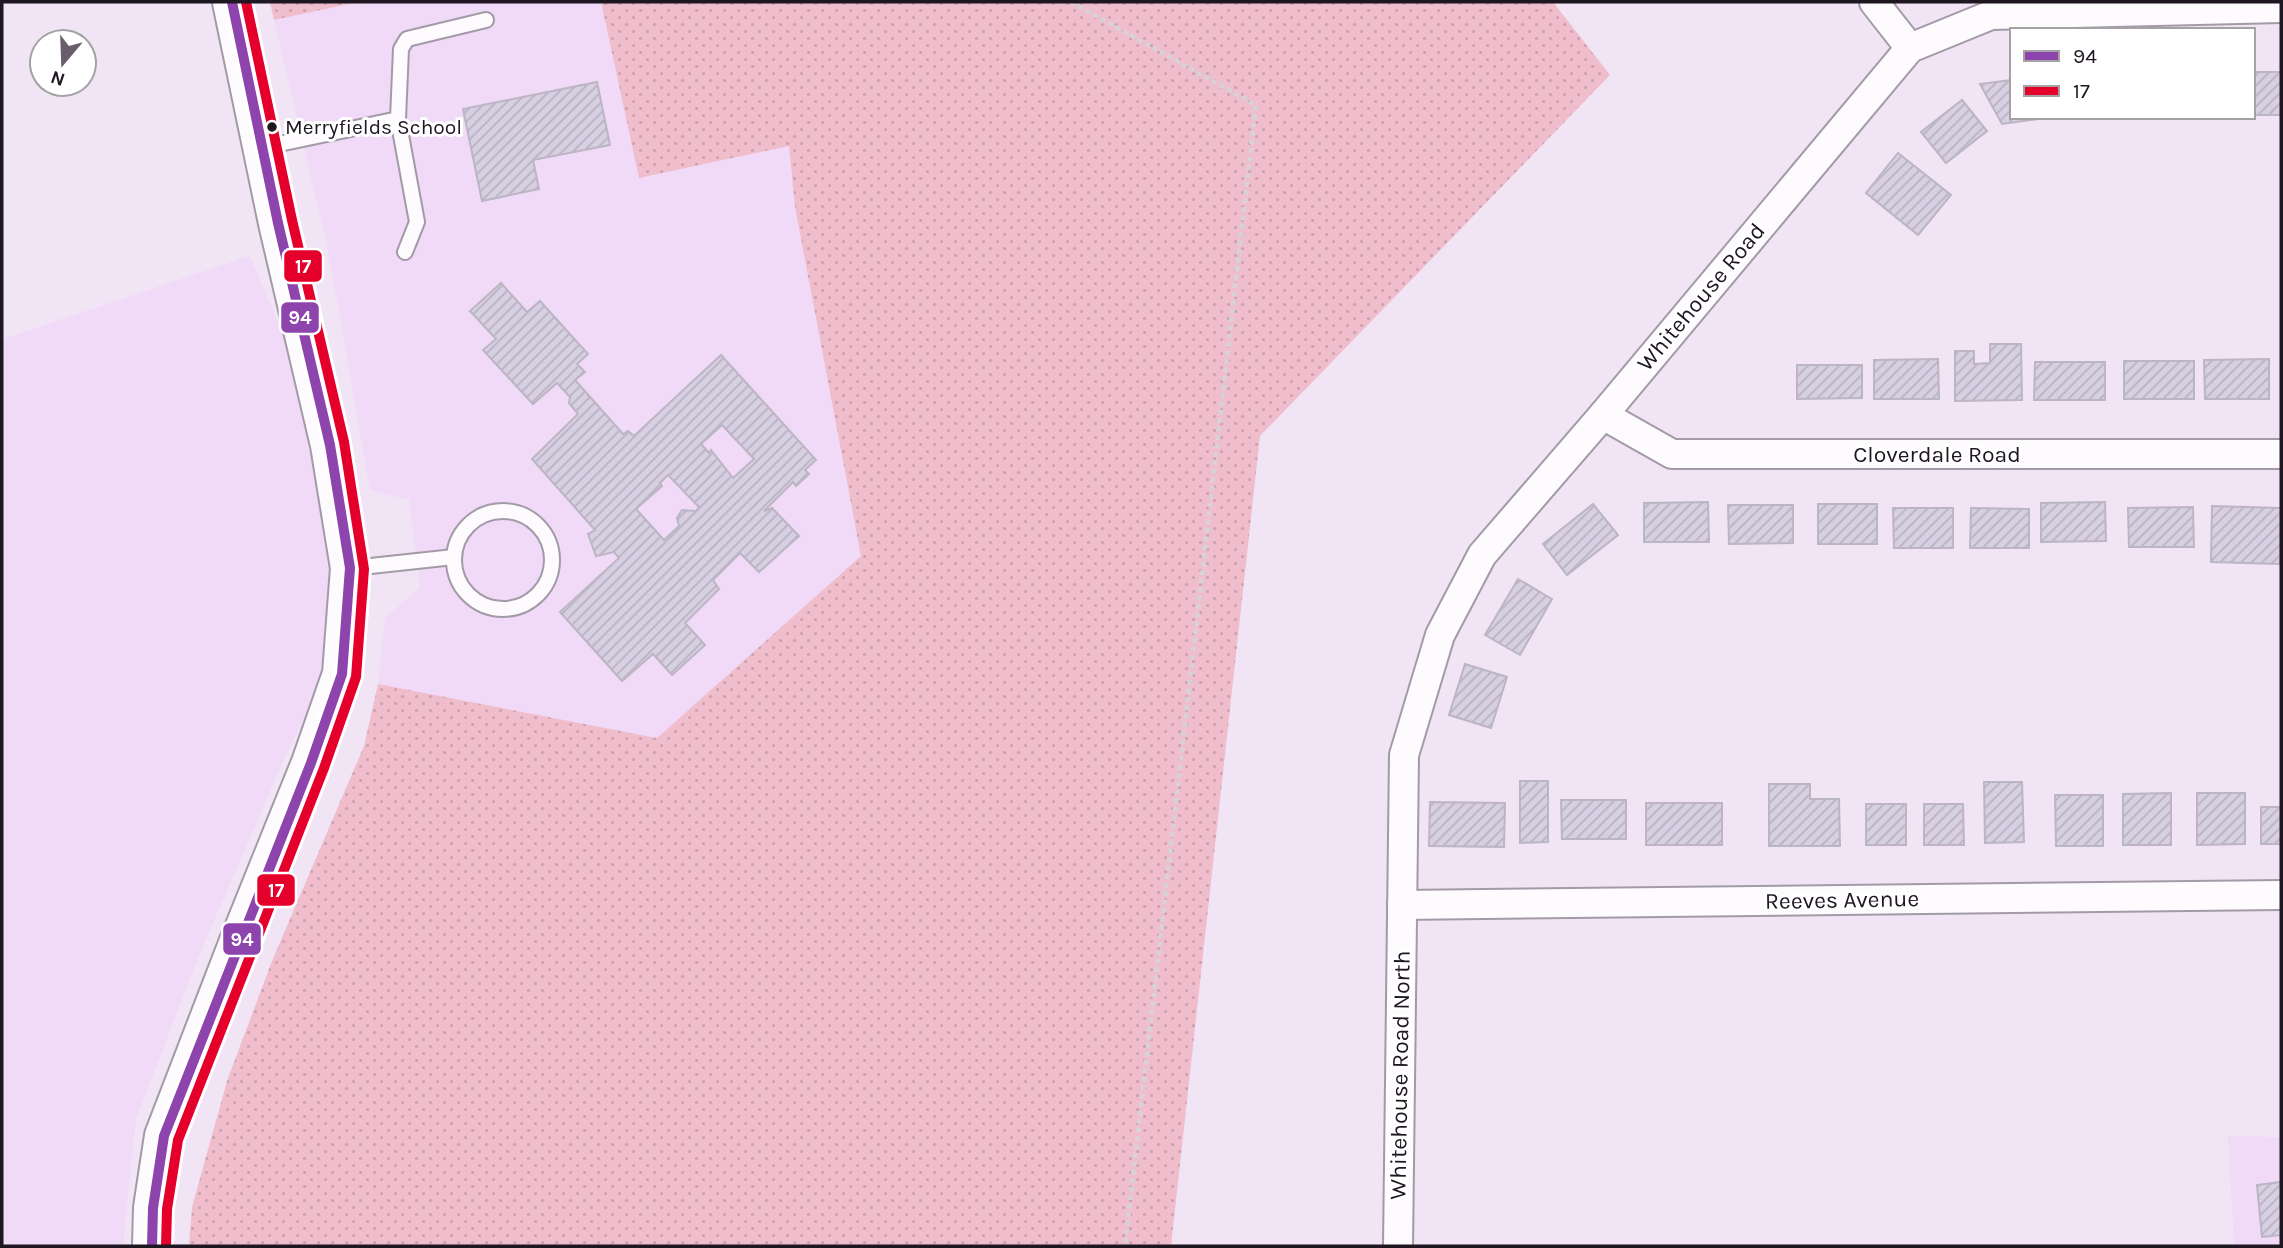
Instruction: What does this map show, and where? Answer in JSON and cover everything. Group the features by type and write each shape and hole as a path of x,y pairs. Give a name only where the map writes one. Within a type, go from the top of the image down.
{"street":[{"path":"152,1246 153,1208 164,1136 311,763 342,674 350,568 330,445 278,223 232,2"},
{"path":"1874,2 1910,48"},
{"name":"Whitehouse Road","path":"1402,905 1404,755 1440,635 1482,555 1603,415 1910,48 1991,15 2281,8"},
{"name":"Cloverdale Road","path":"1603,415 1672,454 2281,454"},
{"name":"Reeves Avenue","path":"1402,905 2281,895"},
{"name":"Whitehouse Road North","path":"1398,1246 1402,905"}],"lane":[{"path":"405,252 416,222 398,119 401,49 407,38 486,20"},
{"path":"263,147 398,119"},
{"path":"505,510 533,520 543,531 551,546 552,564 548,580 539,594 525,604 491,608 463,589 456,573 454,557 457,542 464,529 482,515 505,510"},
{"path":"350,568 454,557"}],"path":[{"path":"1071,2 1256,105 1125,1246"}],"shaded area":[{"path":"270,2 358,2 274,20"},
{"name":"Merryfields School","path":"358,2 601,2 639,178 789,146 795,207 861,556 657,738 378,684 385,618 420,588 409,500 370,490 328,250 274,20"},
{"path":"601,2 1553,2 1610,75 1260,436 1171,1246 189,1246 192,1207 227,1081 272,961 364,746 378,684 657,738 861,556 795,207 789,146 639,178"},
{"path":"250,256 296,366 345,637 284,759 198,958 136,1119 123,1246 2,1246 2,339"},
{"path":"2228,1136 2281,1137 2281,1246 2234,1246"}],"building":[{"path":"2255,72 2281,72 2281,115 2255,115"},
{"path":"2010,80 2010,119 2038,119 2002,124 1980,84"},
{"path":"597,82 610,145 533,160 539,189 482,201 463,109"},
{"path":"1962,100 1987,131 1946,163 1921,132"},
{"path":"1898,153 1951,195 1918,235 1866,193"},
{"path":"501,283 527,312 540,301 588,354 577,364 585,372 575,380 623,434 628,431 634,436 721,355 816,460 805,470 809,474 796,486 793,482 764,511 772,508 799,536 759,572 740,553 713,580 719,589 685,623 705,645 672,675 653,654 622,681 560,612 619,558 614,552 596,556 588,534 595,530 532,459 578,414 569,403 570,397 557,383 533,404 483,350 496,339 470,311","holes":["722,425 754,459 733,478 711,450 709,453 701,444","668,475 699,507 696,511 682,510 677,518 679,526 664,540 636,509 662,486 660,483"]},
{"path":"1990,344 2021,344 2022,400 1955,401 1955,351 1974,351 1974,364 1990,363"},
{"path":"1938,359 1939,399 1874,399 1874,360"},
{"path":"2269,359 2269,399 2205,399 2204,360"},
{"path":"2124,361 2194,361 2194,399 2124,399"},
{"path":"2035,362 2105,362 2105,400 2034,400"},
{"path":"1797,365 1862,365 1862,398 1797,399"},
{"path":"1708,502 1709,542 1644,542 1644,503"},
{"path":"2105,502 2106,541 2041,542 2041,503"},
{"path":"1593,504 1618,535 1567,575 1543,544"},
{"path":"1818,504 1877,504 1877,544 1818,544"},
{"path":"1728,505 1793,505 1793,543 1729,544"},
{"path":"2212,506 2281,508 2280,564 2211,562"},
{"path":"2193,507 2194,547 2129,547 2128,508"},
{"path":"1893,508 1953,508 1953,548 1894,548"},
{"path":"1971,508 2029,509 2029,548 1970,548"},
{"path":"1518,579 1552,599 1520,655 1485,635"},
{"path":"1465,664 1507,677 1491,728 1449,715"},
{"path":"1520,781 1548,781 1548,842 1520,843"},
{"path":"1984,782 2022,782 2024,842 1985,843"},
{"path":"1769,784 1810,784 1810,799 1839,799 1840,846 1769,846"},
{"path":"2171,793 2171,845 2123,845 2123,794"},
{"path":"2197,793 2245,793 2245,844 2197,845"},
{"path":"2055,795 2103,795 2103,846 2056,846"},
{"path":"1561,800 1626,800 1626,839 1562,839"},
{"path":"1430,802 1505,803 1504,847 1429,846"},
{"path":"1646,803 1722,803 1722,845 1646,845"},
{"path":"1866,804 1906,804 1906,845 1866,845"},
{"path":"1924,804 1963,804 1964,845 1924,845"},
{"path":"2261,807 2281,807 2281,844 2261,844"},
{"path":"2281,1182 2281,1235 2262,1237 2257,1185"}],"transit line":[{"name":"94","path":"152,1246 153,1208 164,1136 311,763 342,674 350,568 330,445 278,223 232,2"},
{"name":"17","path":"166,1246 167,1209 178,1140 324,768 356,677 364,569 344,442 292,220 246,2"}],"place":[{"name":"Merryfields School","path":"272,127"}]}
